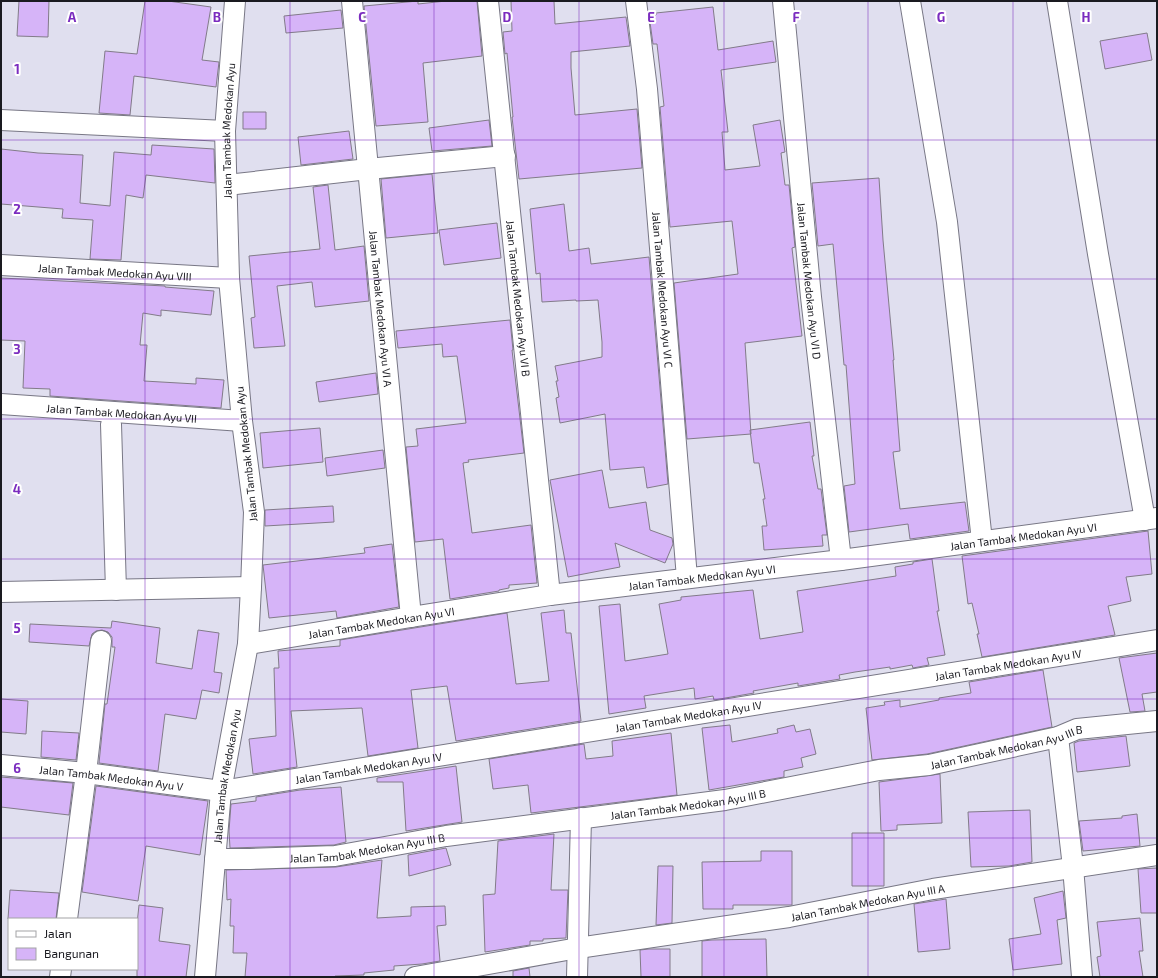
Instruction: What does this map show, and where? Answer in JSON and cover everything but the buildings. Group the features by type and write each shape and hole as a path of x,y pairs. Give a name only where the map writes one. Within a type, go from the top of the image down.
{"street":[{"name":"Jalan Tambak Medokan Ayu","path":"204,977 221,791 248,644 254,512 242,421 228,278 225,131 235,1"},
{"name":"Jalan Tambak Medokan Ayu VI A","path":"352,1 411,617"},
{"name":"Jalan Tambak Medokan Ayu VI B","path":"488,1 550,595"},
{"name":"Jalan Tambak Medokan Ayu VI C","path":"636,1 647,89 688,578"},
{"name":"Jalan Tambak Medokan Ayu VI D","path":"783,1 811,297 841,560"},
{"path":"910,1 947,222 982,542"},
{"path":"1057,1 1098,254 1151,519"},
{"path":"1,120 225,131"},
{"path":"227,186 368,169 505,156"},
{"name":"Jalan Tambak Medokan Ayu VIII","path":"1,265 228,278"},
{"name":"Jalan Tambak Medokan Ayu VII","path":"1,404 242,421"},
{"path":"111,424 116,590"},
{"name":"Jalan Tambak Medokan Ayu VI","path":"248,644 550,595 841,560 1151,519"},
{"path":"1,592 251,587"},
{"path":"67,918 101,640"},
{"name":"Jalan Tambak Medokan Ayu IV","path":"221,791 1157,640"},
{"name":"Jalan Tambak Medokan Ayu III B","path":"215,859 335,856 446,836 725,800 880,770 929,765 1058,737 1077,729 1157,721"},
{"path":"1058,737 1073,868 1082,977"},
{"name":"Jalan Tambak Medokan Ayu V","path":"1,765 86,773 221,791"},
{"path":"577,977 581,818"},
{"name":"Jalan Tambak Medokan Ayu III A","path":"415,977 578,948 789,917 933,889 1157,855"}]}
